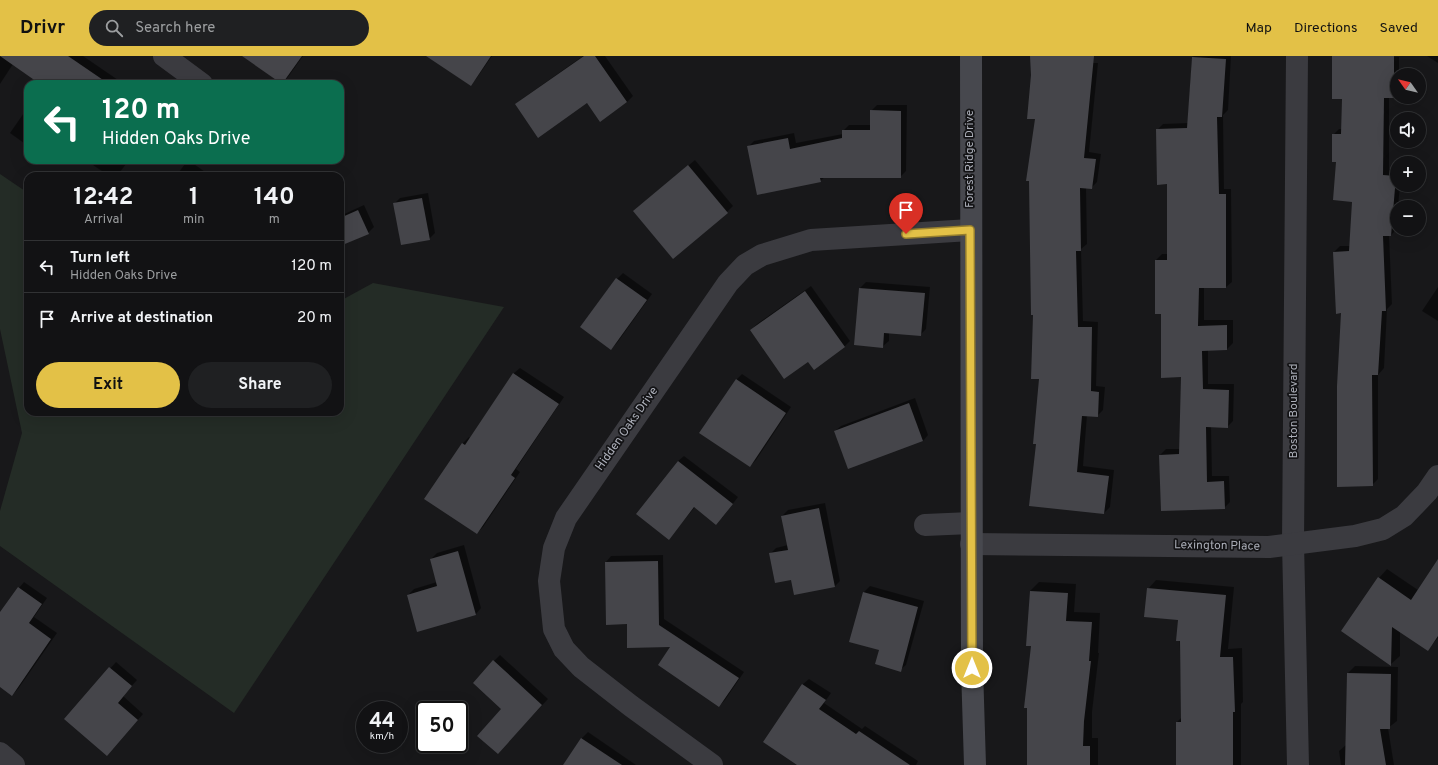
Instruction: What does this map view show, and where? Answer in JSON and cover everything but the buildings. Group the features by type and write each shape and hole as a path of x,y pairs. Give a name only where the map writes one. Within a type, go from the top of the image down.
{"main road":[{"name":"Forest Ridge Drive","path":"971,56 971,533 972,668 975,765"}],"street":[{"path":"164,56 197,80"},
{"name":"Boston Boulevard","path":"1297,56 1293,544 1298,765"},
{"name":"Hidden Oaks Drive","path":"712,765 625,702 581,667 564,649 554,630 549,581 554,548 566,518 728,283 745,265 762,254 811,240 970,230"},
{"name":"Lexington Place","path":"925,525 971,533 1269,546 1293,544 1355,536 1383,529 1404,516 1427,492 1438,476"},
{"path":"0,753 14,765"}],"shaded area":[{"path":"0,174 24,190 24,416 344,416 344,299 373,283 504,307 234,713 0,546 0,511 22,433 0,329"}],"route":[{"path":"906,234 970,230 972,668"}]}
